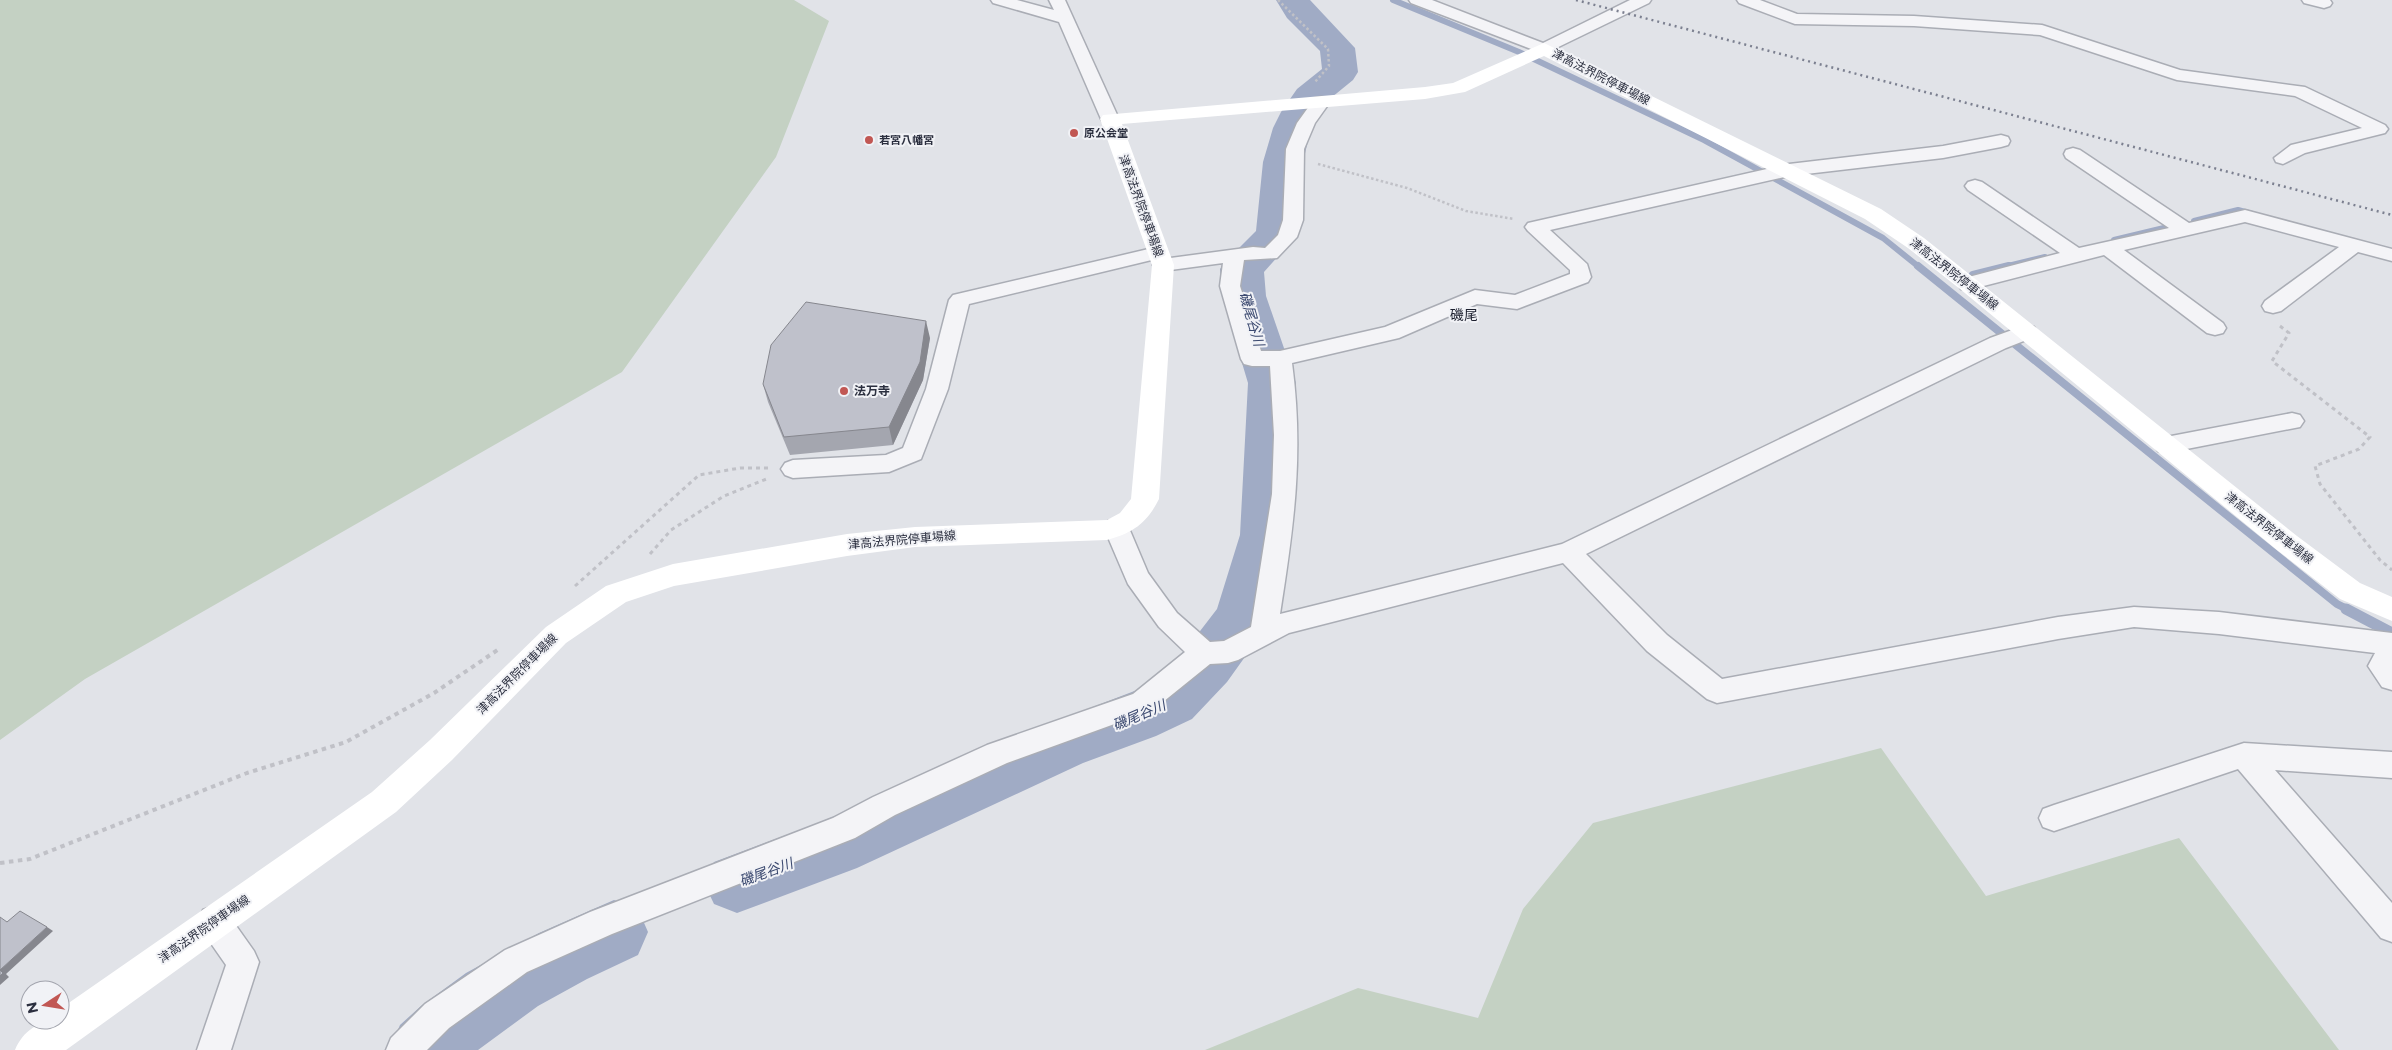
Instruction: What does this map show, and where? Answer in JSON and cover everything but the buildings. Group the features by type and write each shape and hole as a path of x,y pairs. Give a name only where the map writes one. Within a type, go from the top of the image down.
{"main road":[{"path":"1110,118 1425,93 1458,88 1535,53"},
{"name":"津高法界院停車場線","path":"1535,53 1775,174 1873,214 1916,243 1968,284 2014,337 2166,445 2287,543 2350,591 2392,610"},
{"name":"津高法界院停車場線","path":"34,1050 384,802 440,750 556,635 616,594 673,575 847,545 915,537 1095,531 1116,528 1129,521 1139,512 1145,499 1160,259 1110,118"}],"street":[{"path":"999,0 1066,19"},
{"path":"1058,0 1110,118"},
{"path":"1417,0 1535,53 1643,0"},
{"path":"1745,0 1795,20 1914,20 2042,30 2176,75 2298,91 2379,129 2298,149 2283,158"},
{"path":"794,469 889,462 913,453 937,389 960,300 1160,259 1270,254 1287,237 1293,220 1294,157 1306,123 1310,102"},
{"path":"1535,227 1775,174 1943,152 2000,141"},
{"path":"2073,154 2186,230"},
{"path":"1975,186 2076,255"},
{"path":"1968,284 2076,255 2110,249 2245,216 2392,256"},
{"path":"1250,254 1230,286 1252,359 1270,359 1391,333 1475,297 1517,302 1581,277 1580,268 1535,227"},
{"path":"2273,306 2355,245"},
{"path":"2110,249 2215,328"},
{"path":"403,1050 437,1016 516,961 601,923 844,828 884,806 997,754 1143,702 1214,653 1282,624 1568,552 2014,337"},
{"path":"1264,633 1283,510 1285,466 1283,381 1270,359"},
{"path":"2166,445 2292,421"},
{"path":"1116,528 1137,577 1168,620 1214,653"},
{"path":"1568,552 1657,643 1717,691 2058,628 2134,617 2219,623 2392,645 2382,666 2392,679"},
{"path":"2244,755 2392,927"},
{"path":"2054,818 2244,755 2392,766"},
{"path":"214,921 243,962 214,1050"}],"path":[{"path":"1278,0 1290,14 1328,48 1329,66 1310,102"},
{"path":"1294,157 1407,188 1466,210 1517,220 1535,227"},
{"path":"2273,306 2271,319 2289,333 2272,361 2370,437 2359,449 2315,466 2320,484 2380,560 2392,570"},
{"path":"572,589 699,475 740,468 794,469"},
{"path":"646,558 670,530 724,496 794,469"},
{"path":"0,863 30,859 247,774 346,742 434,693 506,644"}],"green space":[{"path":"0,0 794,0 829,21 776,157 622,372 85,679 0,740"},
{"path":"1881,748 1986,896 2179,838 2339,1050 1205,1050 1358,988 1478,1018 1523,909 1593,823"}],"waterway":[{"name":"磯尾谷川","path":"737,883 834,847 1062,745 1135,718 1171,702 1207,665 1242,617 1266,535 1272,383 1244,296 1242,269 1277,234 1283,162 1292,128 1310,97 1340,72 1337,48 1299,11 1293,0"},
{"path":"1393,0 1519,52 1704,140 1883,238 1919,267"},
{"path":"2194,221 2238,210 2252,214"},
{"path":"2114,240 2164,228"},
{"path":"2004,267 2045,257"},
{"path":"1918,266 2337,604 2349,610"},
{"path":"1973,275 2009,266"},
{"path":"2346,609 2392,633"},
{"name":"磯尾谷川","path":"425,1050 468,1013 514,982 614,932"}],"railway":[{"path":"1576,0 2392,215"}],"place":[{"name":"原公会堂","path":"1074,133"},
{"name":"若宮八幡宮","path":"869,140"},
{"name":"法万寺","path":"844,391"}],"district":[{"name":"磯尾","path":"1464,315"}]}
